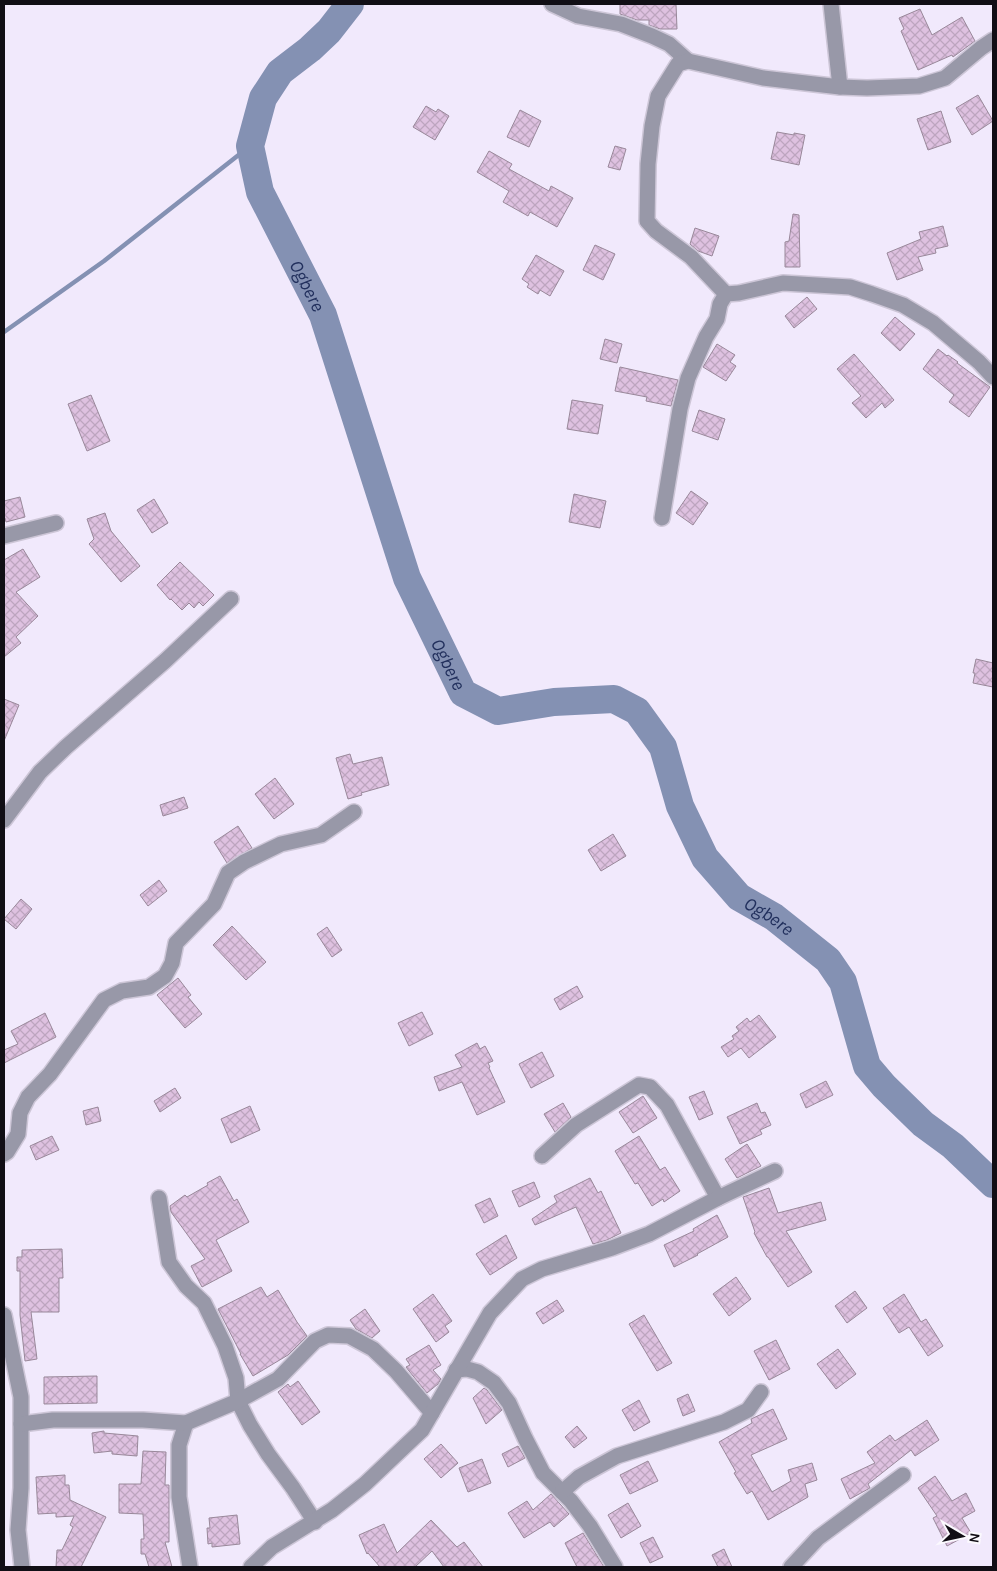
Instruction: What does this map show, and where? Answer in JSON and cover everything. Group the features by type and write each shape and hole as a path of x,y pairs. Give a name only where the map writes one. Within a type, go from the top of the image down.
{"street":[{"path":"552,4 578,16 621,24 652,36 669,44 688,61 763,78 840,87 920,86 945,78 993,40"},
{"path":"831,4 840,87"},
{"path":"688,61 678,64 658,96 652,126 648,164 647,221 691,257 726,294"},
{"path":"726,294 783,283 850,287 865,291 903,305 933,323 979,362 993,377"},
{"path":"662,518 680,409 688,378 706,337 717,319 720,304 726,294"},
{"path":"4,536 56,523"},
{"path":"4,820 40,772 66,747 158,668 231,599"},
{"path":"4,1154 18,1134 20,1113 28,1097 50,1074 104,1000 122,991 149,987 165,976 172,963 176,942 214,904 228,873 244,862 281,844 321,835 354,812"},
{"path":"542,1156 576,1125 640,1085 650,1088 667,1105 718,1198"},
{"path":"251,1567 272,1547 315,1522 366,1484 422,1430 490,1313 522,1279 542,1269 569,1262 650,1234 718,1198 775,1171"},
{"path":"159,1198 169,1262 186,1286 204,1303 225,1346 236,1378 238,1401 250,1425 315,1522"},
{"path":"4,1315 21,1397 21,1488 18,1530 22,1567"},
{"path":"21,1424 54,1420 143,1420 186,1423 238,1401 278,1379 315,1340 328,1335 348,1336 373,1349 396,1371 432,1413"},
{"path":"456,1370 467,1369 478,1372 494,1383 509,1403 543,1473 562,1492 590,1526 615,1567"},
{"path":"562,1492 579,1477 617,1456 724,1422 748,1410 761,1392"},
{"path":"186,1423 179,1445 179,1496 190,1567"},
{"path":"790,1567 818,1538 903,1475"}],"building":[{"path":"620,4 676,4 677,29 660,29 649,25 649,20 637,20 620,14"},
{"path":"920,9 932,35 962,17 975,41 953,57 952,55 918,70 901,31 904,29 899,18"},
{"path":"978,95 993,121 972,135 956,108"},
{"path":"426,106 436,112 438,109 449,116 435,140 413,127"},
{"path":"520,110 541,121 529,147 507,137"},
{"path":"941,111 951,142 928,150 917,119"},
{"path":"777,132 805,135 799,165 771,159"},
{"path":"615,146 626,149 620,170 608,167"},
{"path":"489,151 512,164 509,169 549,191 551,186 573,198 557,227 530,212 528,216 503,202 509,191 477,172"},
{"path":"793,214 799,215 800,267 785,267 785,242 789,241"},
{"path":"943,226 948,246 935,249 936,253 918,257 923,270 897,280 887,253 921,239 919,232"},
{"path":"695,228 719,236 712,256 698,251 690,244"},
{"path":"595,245 615,254 603,280 583,270"},
{"path":"536,255 564,271 550,296 540,290 538,294 527,287 529,284 522,279"},
{"path":"807,297 817,309 794,328 785,316"},
{"path":"895,317 915,334 900,351 881,333"},
{"path":"605,339 622,344 617,363 600,359"},
{"path":"717,344 735,355 730,362 736,366 726,381 703,367"},
{"path":"938,349 990,387 969,417 949,402 954,395 923,369"},
{"path":"854,354 894,400 885,408 882,403 866,418 852,403 861,396 837,369"},
{"path":"620,367 678,380 671,406 646,401 647,397 615,391"},
{"path":"91,395 110,441 87,451 68,404"},
{"path":"572,400 603,405 598,434 567,429"},
{"path":"699,410 725,419 718,440 692,431"},
{"path":"691,491 708,503 693,525 676,513"},
{"path":"574,494 606,501 600,528 569,522"},
{"path":"20,497 25,517 6,522 4,518 4,501"},
{"path":"154,499 168,523 152,533 137,510"},
{"path":"105,513 111,531 140,566 121,582 89,544 94,539 87,519"},
{"path":"23,549 40,577 16,592 38,616 16,637 21,643 4,657 4,560"},
{"path":"180,562 214,595 203,606 199,602 194,608 189,603 182,610 157,585"},
{"path":"976,659 993,663 993,687 973,683"},
{"path":"4,699 19,705 4,741"},
{"path":"350,754 353,764 382,757 389,785 348,799 336,758"},
{"path":"275,778 294,804 274,819 255,794"},
{"path":"184,797 188,808 163,816 160,805"},
{"path":"238,826 252,848 227,863 214,842"},
{"path":"613,834 626,856 601,871 588,850"},
{"path":"159,880 167,891 148,906 140,895"},
{"path":"21,899 32,909 16,929 4,919"},
{"path":"232,926 266,962 246,980 213,945"},
{"path":"327,927 342,950 332,957 317,934"},
{"path":"178,978 191,995 188,997 202,1014 185,1028 157,995"},
{"path":"577,986 583,997 560,1010 554,999"},
{"path":"422,1012 433,1034 409,1046 398,1023"},
{"path":"45,1013 56,1037 4,1063 4,1050 18,1044 11,1031"},
{"path":"759,1015 776,1037 749,1058 741,1048 728,1057 721,1047 734,1039 732,1036 739,1031 736,1027 747,1018 750,1022"},
{"path":"477,1043 480,1049 485,1046 493,1061 488,1063 489,1068 505,1102 477,1115 462,1082 439,1091 434,1077 462,1067 455,1055"},
{"path":"542,1052 554,1076 531,1088 519,1064"},
{"path":"826,1081 833,1095 806,1108 800,1094"},
{"path":"175,1088 181,1098 160,1112 154,1101"},
{"path":"704,1091 713,1114 699,1120 689,1097"},
{"path":"643,1096 657,1118 633,1133 619,1112"},
{"path":"563,1103 571,1117 555,1132 544,1114"},
{"path":"757,1103 761,1113 765,1112 771,1125 760,1130 762,1134 740,1144 727,1117"},
{"path":"250,1106 260,1130 231,1143 221,1119"},
{"path":"98,1107 101,1121 86,1125 83,1111"},
{"path":"52,1136 59,1150 36,1160 30,1146"},
{"path":"639,1136 660,1170 665,1167 680,1191 664,1202 663,1199 652,1206 638,1183 635,1184 615,1151"},
{"path":"747,1144 761,1166 737,1178 725,1159"},
{"path":"220,1176 234,1201 237,1199 249,1222 216,1240 232,1271 202,1287 191,1266 205,1259 171,1212 170,1206 185,1195 187,1197"},
{"path":"590,1178 598,1193 601,1191 621,1233 593,1244 576,1207 535,1225 532,1219 557,1202 554,1196"},
{"path":"534,1182 540,1197 519,1207 512,1191"},
{"path":"769,1188 778,1213 821,1202 826,1220 786,1231 812,1272 788,1287 767,1257 754,1233 743,1197"},
{"path":"490,1198 498,1216 484,1223 475,1205"},
{"path":"717,1215 728,1237 674,1267 664,1245 694,1231 693,1229"},
{"path":"506,1235 517,1258 490,1275 476,1254"},
{"path":"62,1249 63,1278 59,1278 59,1312 31,1312 37,1359 25,1361 20,1315 20,1271 17,1271 17,1257 22,1257 22,1250"},
{"path":"736,1277 751,1299 729,1316 713,1294"},
{"path":"261,1287 267,1297 278,1290 307,1336 288,1355 253,1376 218,1309"},
{"path":"855,1291 867,1308 847,1323 835,1306"},
{"path":"433,1294 452,1321 445,1326 449,1332 436,1342 413,1309"},
{"path":"904,1294 921,1322 926,1319 943,1346 928,1356 909,1327 899,1333 883,1308"},
{"path":"557,1300 564,1311 543,1324 536,1313"},
{"path":"365,1309 380,1331 372,1338 356,1329 350,1320"},
{"path":"644,1315 672,1363 657,1371 629,1324"},
{"path":"776,1340 790,1369 769,1380 754,1351"},
{"path":"429,1345 441,1365 433,1370 441,1379 427,1393 406,1367 410,1365 406,1359"},
{"path":"838,1349 856,1374 836,1389 817,1364"},
{"path":"97,1376 97,1403 44,1404 44,1377"},
{"path":"298,1381 320,1412 302,1425 278,1392 288,1384 290,1387"},
{"path":"484,1388 502,1410 486,1424 473,1398"},
{"path":"688,1394 695,1411 683,1416 677,1399"},
{"path":"639,1400 650,1422 634,1431 622,1410"},
{"path":"773,1409 787,1439 751,1455 772,1492 791,1481 788,1470 812,1463 817,1480 805,1484 808,1497 768,1520 752,1491 747,1494 719,1442 752,1423 751,1419"},
{"path":"927,1420 939,1440 915,1456 911,1450 868,1484 870,1488 850,1499 841,1479 875,1463 867,1452 890,1435 895,1441"},
{"path":"577,1426 587,1438 574,1448 565,1437"},
{"path":"104,1431 104,1433 138,1436 137,1456 112,1454 112,1451 94,1453 92,1433"},
{"path":"441,1444 458,1463 441,1478 424,1459"},
{"path":"518,1446 525,1458 508,1467 502,1454"},
{"path":"143,1451 166,1452 165,1485 169,1485 169,1542 165,1542 172,1567 149,1567 145,1554 141,1554 141,1539 144,1539 143,1514 119,1513 119,1484 141,1484"},
{"path":"482,1459 491,1483 468,1492 459,1468"},
{"path":"648,1461 658,1481 630,1494 620,1475"},
{"path":"65,1475 65,1485 69,1485 70,1500 106,1517 81,1567 56,1567 57,1550 62,1550 73,1527 70,1525 74,1516 56,1517 56,1513 38,1514 36,1477"},
{"path":"935,1476 952,1501 966,1493 975,1511 962,1518 971,1533 947,1546 933,1518 937,1516 918,1488"},
{"path":"551,1494 569,1514 554,1527 550,1522 524,1538 508,1513 527,1501 533,1510"},
{"path":"628,1503 641,1526 621,1538 608,1515"},
{"path":"237,1515 240,1544 212,1547 212,1543 208,1544 207,1528 210,1528 209,1518"},
{"path":"431,1520 457,1547 464,1542 483,1567 444,1567 432,1551 415,1567 380,1567 367,1554 359,1535 384,1524 397,1553"},
{"path":"583,1533 604,1567 577,1567 565,1543"},
{"path":"653,1537 663,1557 650,1563 640,1543"},
{"path":"724,1549 732,1567 718,1567 712,1555"}],"waterway":[{"name":"Ogbere","path":"350,4 329,31 310,49 280,72 263,98 250,146 260,192 323,315 407,578 463,693 498,711 554,702 614,699 637,711 663,747 680,806 705,858 739,897 774,917 828,960 843,982 867,1066 884,1086 923,1124 953,1146 993,1184"},
{"path":"4,332 104,261 250,146"}]}
